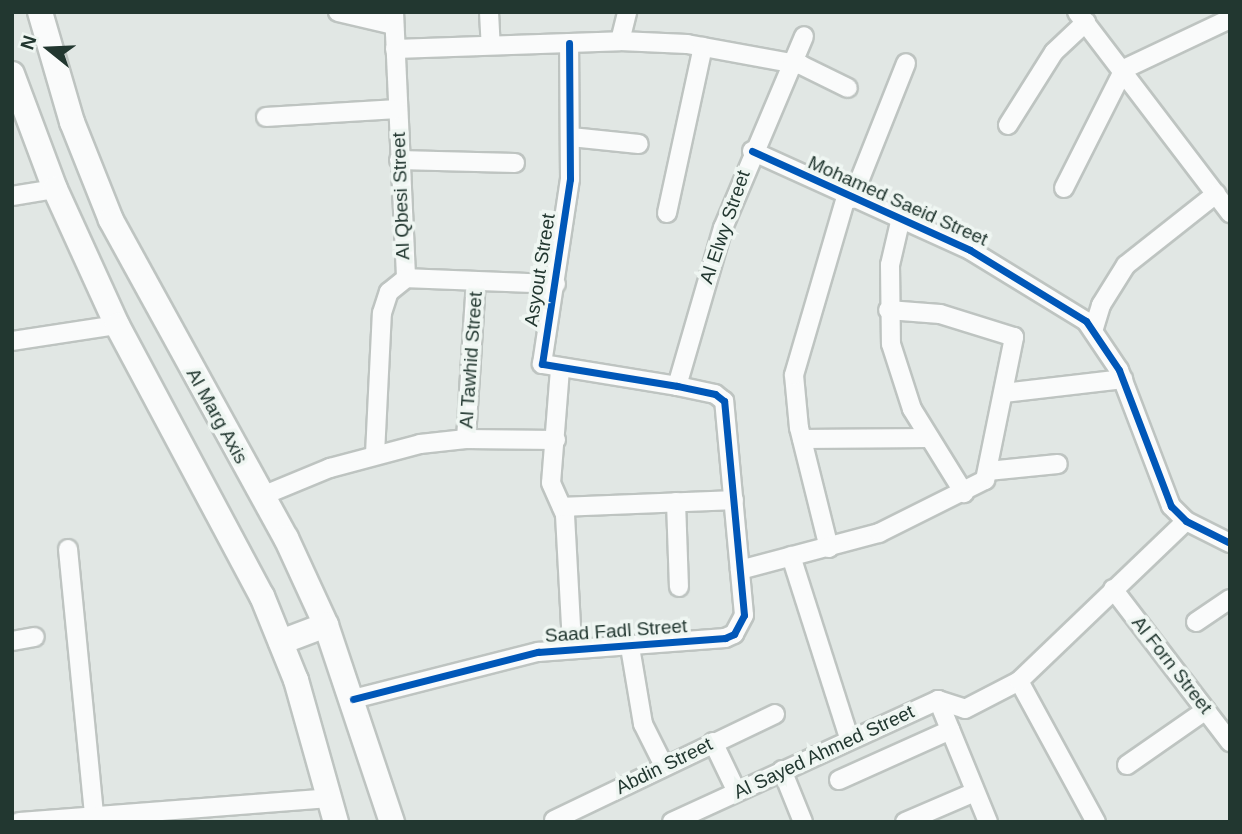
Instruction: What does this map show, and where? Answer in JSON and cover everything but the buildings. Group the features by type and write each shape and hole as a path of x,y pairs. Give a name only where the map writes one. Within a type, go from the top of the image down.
{"main road":[{"name":"Al Marg Axis","path":"40,12 72,122 111,220 262,496 326,625 354,699 392,822"},
{"path":"12,74 55,189 117,325 240,551 281,642 336,822"},
{"path":"281,642 326,625"}],"street":[{"path":"338,12 394,18"},
{"path":"489,12 491,46"},
{"path":"620,41 627,12"},
{"path":"1008,125 1048,61 1082,17 1124,69 1230,213"},
{"name":"Al Qbesi Street","path":"375,454 382,313 389,292 406,278 394,18"},
{"path":"1064,188 1124,69 1230,19"},
{"name":"Al Elwy Street","path":"677,386 719,241 752,151 804,36"},
{"path":"395,49 620,41 703,47 801,65 848,88"},
{"name":"Asyout Street","path":"560,369 548,368 541,361 556,284 571,137 569,43"},
{"path":"667,213 703,47"},
{"path":"829,548 802,439 794,375 800,344 849,198 906,63"},
{"path":"266,117 397,109"},
{"path":"571,137 639,144"},
{"name":"Mohamed Saeid Street","path":"752,151 900,222 1002,266 1094,328 1124,379 1171,506 1185,521"},
{"path":"399,160 515,163"},
{"path":"12,196 55,189"},
{"path":"1094,328 1101,305 1126,265 1216,194"},
{"path":"900,222 890,265 888,310 899,377 929,438 964,493"},
{"path":"406,278 556,284"},
{"name":"Al Tawhid Street","path":"466,439 476,281"},
{"path":"572,646 562,507 551,483 560,369 715,394 727,407 740,570 879,533 981,484 988,471 1016,340 1012,335 940,314 888,310"},
{"path":"12,341 117,325"},
{"path":"1004,393 1124,379"},
{"path":"802,439 929,438"},
{"path":"262,496 375,454 466,439 556,440"},
{"path":"988,471 1058,464"},
{"path":"562,507 734,499"},
{"path":"676,502 679,587"},
{"path":"938,701 965,709 1019,681 1185,521 1222,529 1230,543"},
{"path":"68,548 94,816"},
{"path":"791,556 849,738"},
{"name":"Saad Fadl Street","path":"354,699 572,646 630,647 734,634 744,615 740,570"},
{"name":"Al Forn Street","path":"1113,589 1230,742"},
{"path":"1196,622 1230,599"},
{"path":"12,641 35,637"},
{"path":"630,647 643,723 664,766"},
{"path":"1019,681 1096,822"},
{"path":"938,701 988,822"},
{"name":"Al Sayed Ahmed Street","path":"672,822 849,738 938,701"},
{"path":"1127,765 1206,710"},
{"name":"Abdin Street","path":"554,820 775,714"},
{"path":"839,780 950,730"},
{"path":"713,742 737,792"},
{"path":"782,771 803,822"},
{"path":"905,822 975,792"},
{"path":"19,822 330,798"}],"cycle path":[{"path":"353,699 538,652 725,638 734,634 744,615 724,401 715,394 677,386 542,364 570,179 569,43"},
{"path":"752,151 970,250 1086,321 1119,370 1171,506 1186,521 1230,543"}]}
